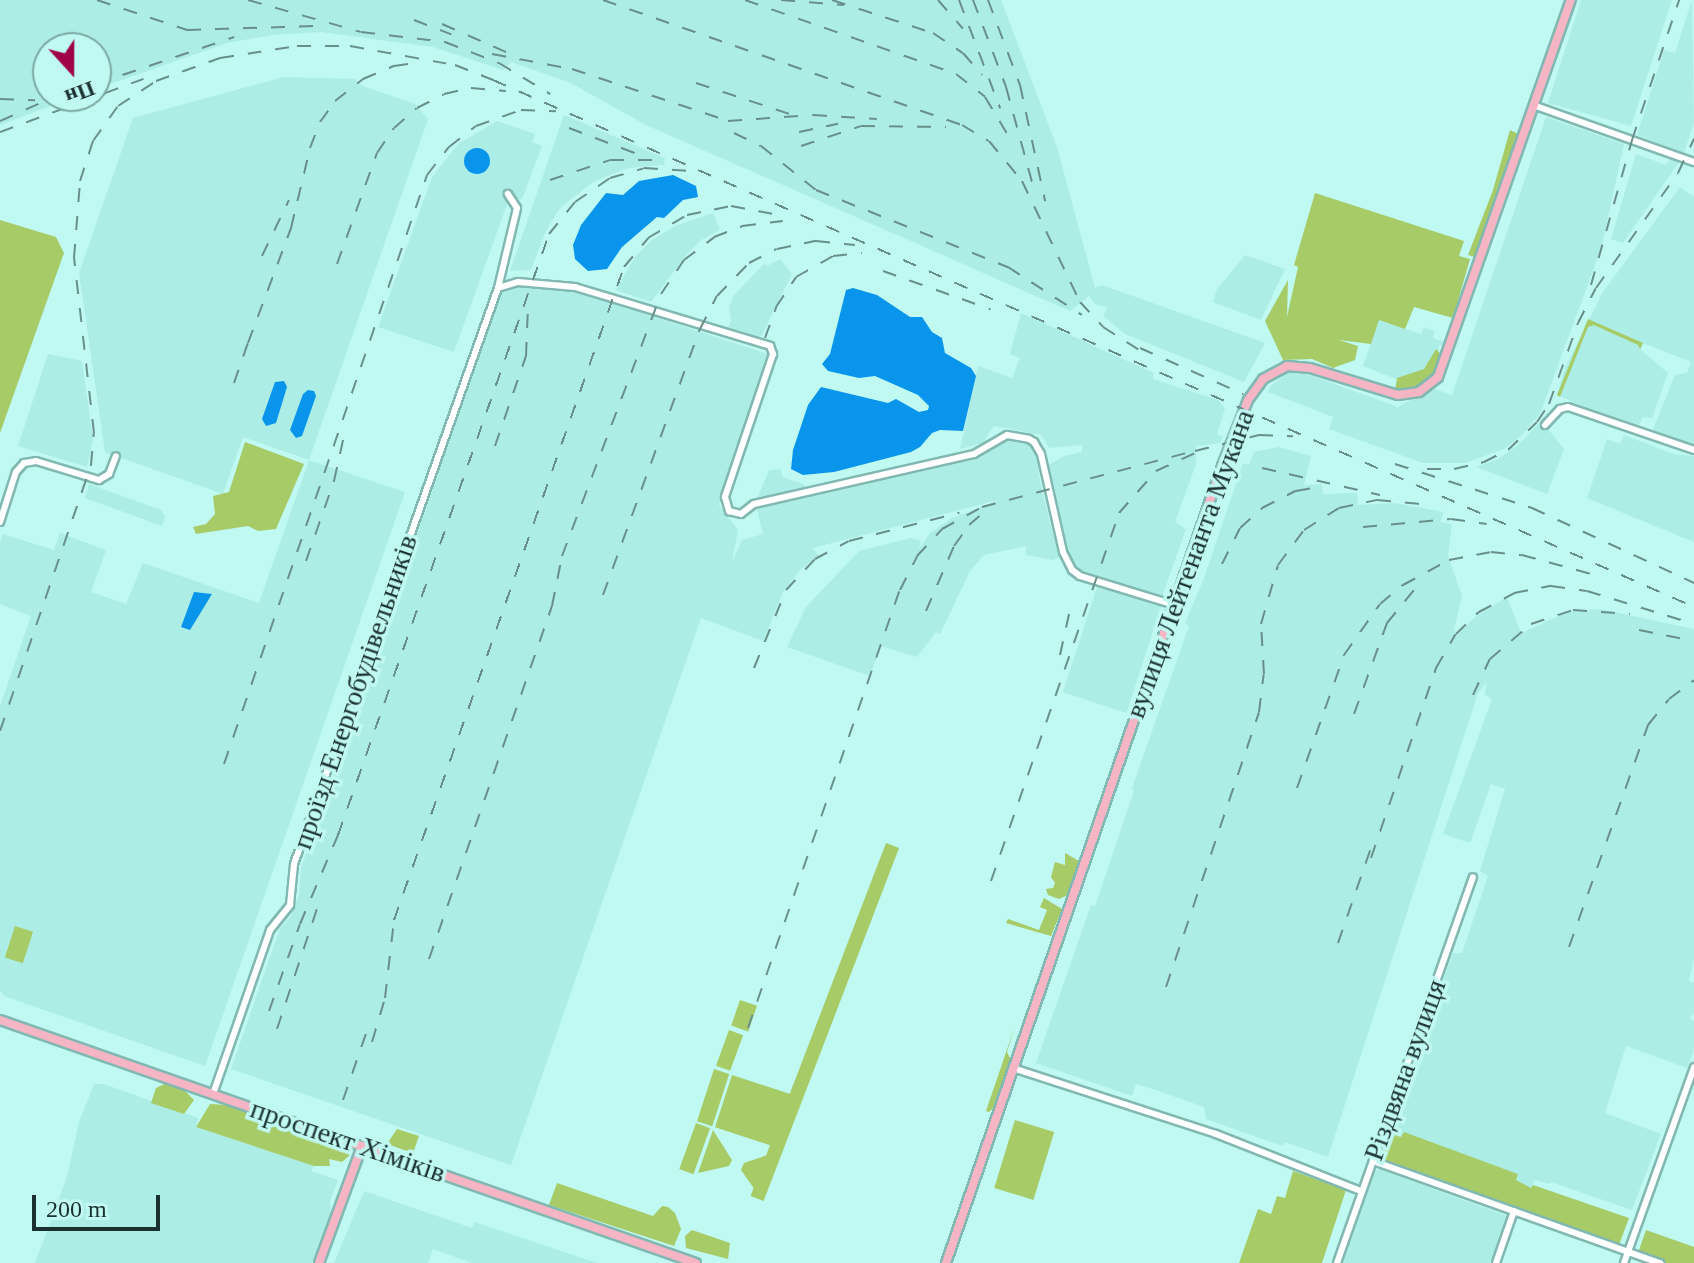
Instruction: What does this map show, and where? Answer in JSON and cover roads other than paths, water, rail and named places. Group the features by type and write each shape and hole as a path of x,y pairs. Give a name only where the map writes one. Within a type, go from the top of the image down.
{"main road":[{"name":"вулиця Лейтенанта Мукана","path":"946,1263 1242,414 1254,389 1267,375 1282,367 1303,367 1378,391 1403,395 1422,390 1440,374 1571,0"},
{"name":"проспект Хіміків","path":"0,1020 696,1263"},
{"path":"319,1263 362,1146"}],"street":[{"path":"1533,105 1694,162"},
{"name":"проїзд Енергобудівельників","path":"213,1094 270,930 290,905 294,864 498,288 517,208 508,194"},
{"path":"498,288 518,282 575,287 770,346 773,354 725,497 729,511 741,514 754,504 974,454 1007,435 1029,439 1041,454 1063,552 1072,570 1080,576 1175,605"},
{"path":"1545,425 1560,409 1568,407 1694,450"},
{"path":"0,522 16,472 24,463 36,461 99,480 109,474 116,456"},
{"name":"Різдвяна вулиця","path":"1337,1263 1473,877"},
{"path":"1624,1263 1694,1067"},
{"path":"1013,1068 1210,1132 1361,1191"},
{"path":"1373,1161 1660,1263"},
{"path":"1496,1263 1514,1211"}],"water":[{"path":"477,148 486,152 490,161 486,170 477,174 468,170 464,161 468,152"},
{"path":"673,175 696,186 698,197 683,200 664,218 657,217 622,247 607,269 588,271 575,259 573,245 581,225 606,193 623,195 639,181"},
{"path":"853,288 877,295 910,317 922,317 932,332 942,338 945,353 971,368 976,376 963,431 940,430 932,433 911,452 834,472 803,475 791,469 793,450 808,405 821,387 888,403 896,399 919,412 928,410 929,406 918,395 875,376 859,378 828,371 822,364 830,354 846,290"},
{"path":"284,381 287,387 276,423 266,426 262,419 275,382"},
{"path":"308,390 314,391 316,396 302,436 296,438 290,430 303,394"},
{"path":"194,592 212,594 190,630 181,627"}],"railway":[{"path":"97,0 187,30 314,26"},
{"path":"248,0 361,32 445,42 499,63 550,94"},
{"path":"603,0 962,125 989,141 1022,181 1080,302 1103,327 1147,355"},
{"path":"745,0 956,74 985,97 1012,142"},
{"path":"781,0 844,5"},
{"path":"832,0 933,33 963,53 982,75"},
{"path":"938,0 963,29"},
{"path":"959,0 1000,108"},
{"path":"973,0 1006,87 1033,186"},
{"path":"988,0 1020,85 1045,201"},
{"path":"1591,285 1632,140 1679,0"},
{"path":"414,20 451,34"},
{"path":"442,24 508,53"},
{"path":"112,79 234,37"},
{"path":"0,731 91,465 94,433 74,258 80,181 93,141 118,106 156,81 220,58 297,46 350,46 455,65 493,80 1694,607"},
{"path":"492,54 572,69 728,121 813,115 877,119"},
{"path":"248,343 291,228 310,148 320,122 335,101 363,79 394,66 415,63"},
{"path":"0,132 143,79"},
{"path":"696,83 790,114"},
{"path":"337,264 377,153 394,128 417,108 444,94 471,88 506,91"},
{"path":"0,99 32,100"},
{"path":"0,121 32,107"},
{"path":"224,764 427,175 449,147 476,126 521,110 556,111"},
{"path":"799,132 838,124"},
{"path":"801,146 861,126 946,127"},
{"path":"569,128 637,154"},
{"path":"734,133 761,146 816,190 1008,267 1082,315"},
{"path":"1427,469 1454,469 1484,462 1508,450 1537,422 1549,404 1578,323 1596,288 1678,173 1694,139"},
{"path":"550,180 610,160 654,160"},
{"path":"269,1011 300,924 338,835 549,234 575,202 610,178 644,168 691,171"},
{"path":"262,256 289,200"},
{"path":"372,1042 385,998 394,920 624,267 648,238 687,215 731,206 784,216"},
{"path":"429,959 552,606 562,556 661,294 684,260 714,237 742,226 783,221"},
{"path":"603,595 700,329 717,296 749,263 777,249 816,241 855,245"},
{"path":"765,338 776,307 796,277 833,256 862,253"},
{"path":"883,271 990,309"},
{"path":"495,446 526,356 528,307"},
{"path":"234,383 251,334"},
{"path":"1140,348 1243,394"},
{"path":"306,561 334,481 345,431"},
{"path":"1195,451 1259,435 1293,436"},
{"path":"991,881 1119,513 1156,471 1204,449"},
{"path":"748,1028 900,590 917,556 942,529 982,507 1187,453"},
{"path":"1395,464 1532,508 1694,583"},
{"path":"1262,468 1380,495"},
{"path":"1222,564 1240,528 1262,508 1296,491 1323,486"},
{"path":"1166,987 1259,712 1264,674 1261,624 1278,565 1304,530 1339,508 1377,500 1421,504"},
{"path":"754,668 786,590 815,559 849,541 959,513"},
{"path":"926,611 954,546 969,525 983,513"},
{"path":"1363,527 1451,519 1487,524"},
{"path":"1297,788 1344,655 1380,604 1403,585 1449,560 1491,552 1522,555 1602,577"},
{"path":"1354,714 1387,623 1418,585"},
{"path":"1371,858 1436,668 1456,634 1479,612 1514,593 1551,586 1587,591 1694,624"},
{"path":"1473,695 1490,659 1531,624 1573,610 1630,614"},
{"path":"1060,655 1069,614"},
{"path":"1639,630 1694,641"},
{"path":"1569,947 1648,725 1669,699 1694,680"},
{"path":"1338,943 1372,845"},
{"path":"277,1029 320,900"},
{"path":"343,1100 369,1025"}]}
